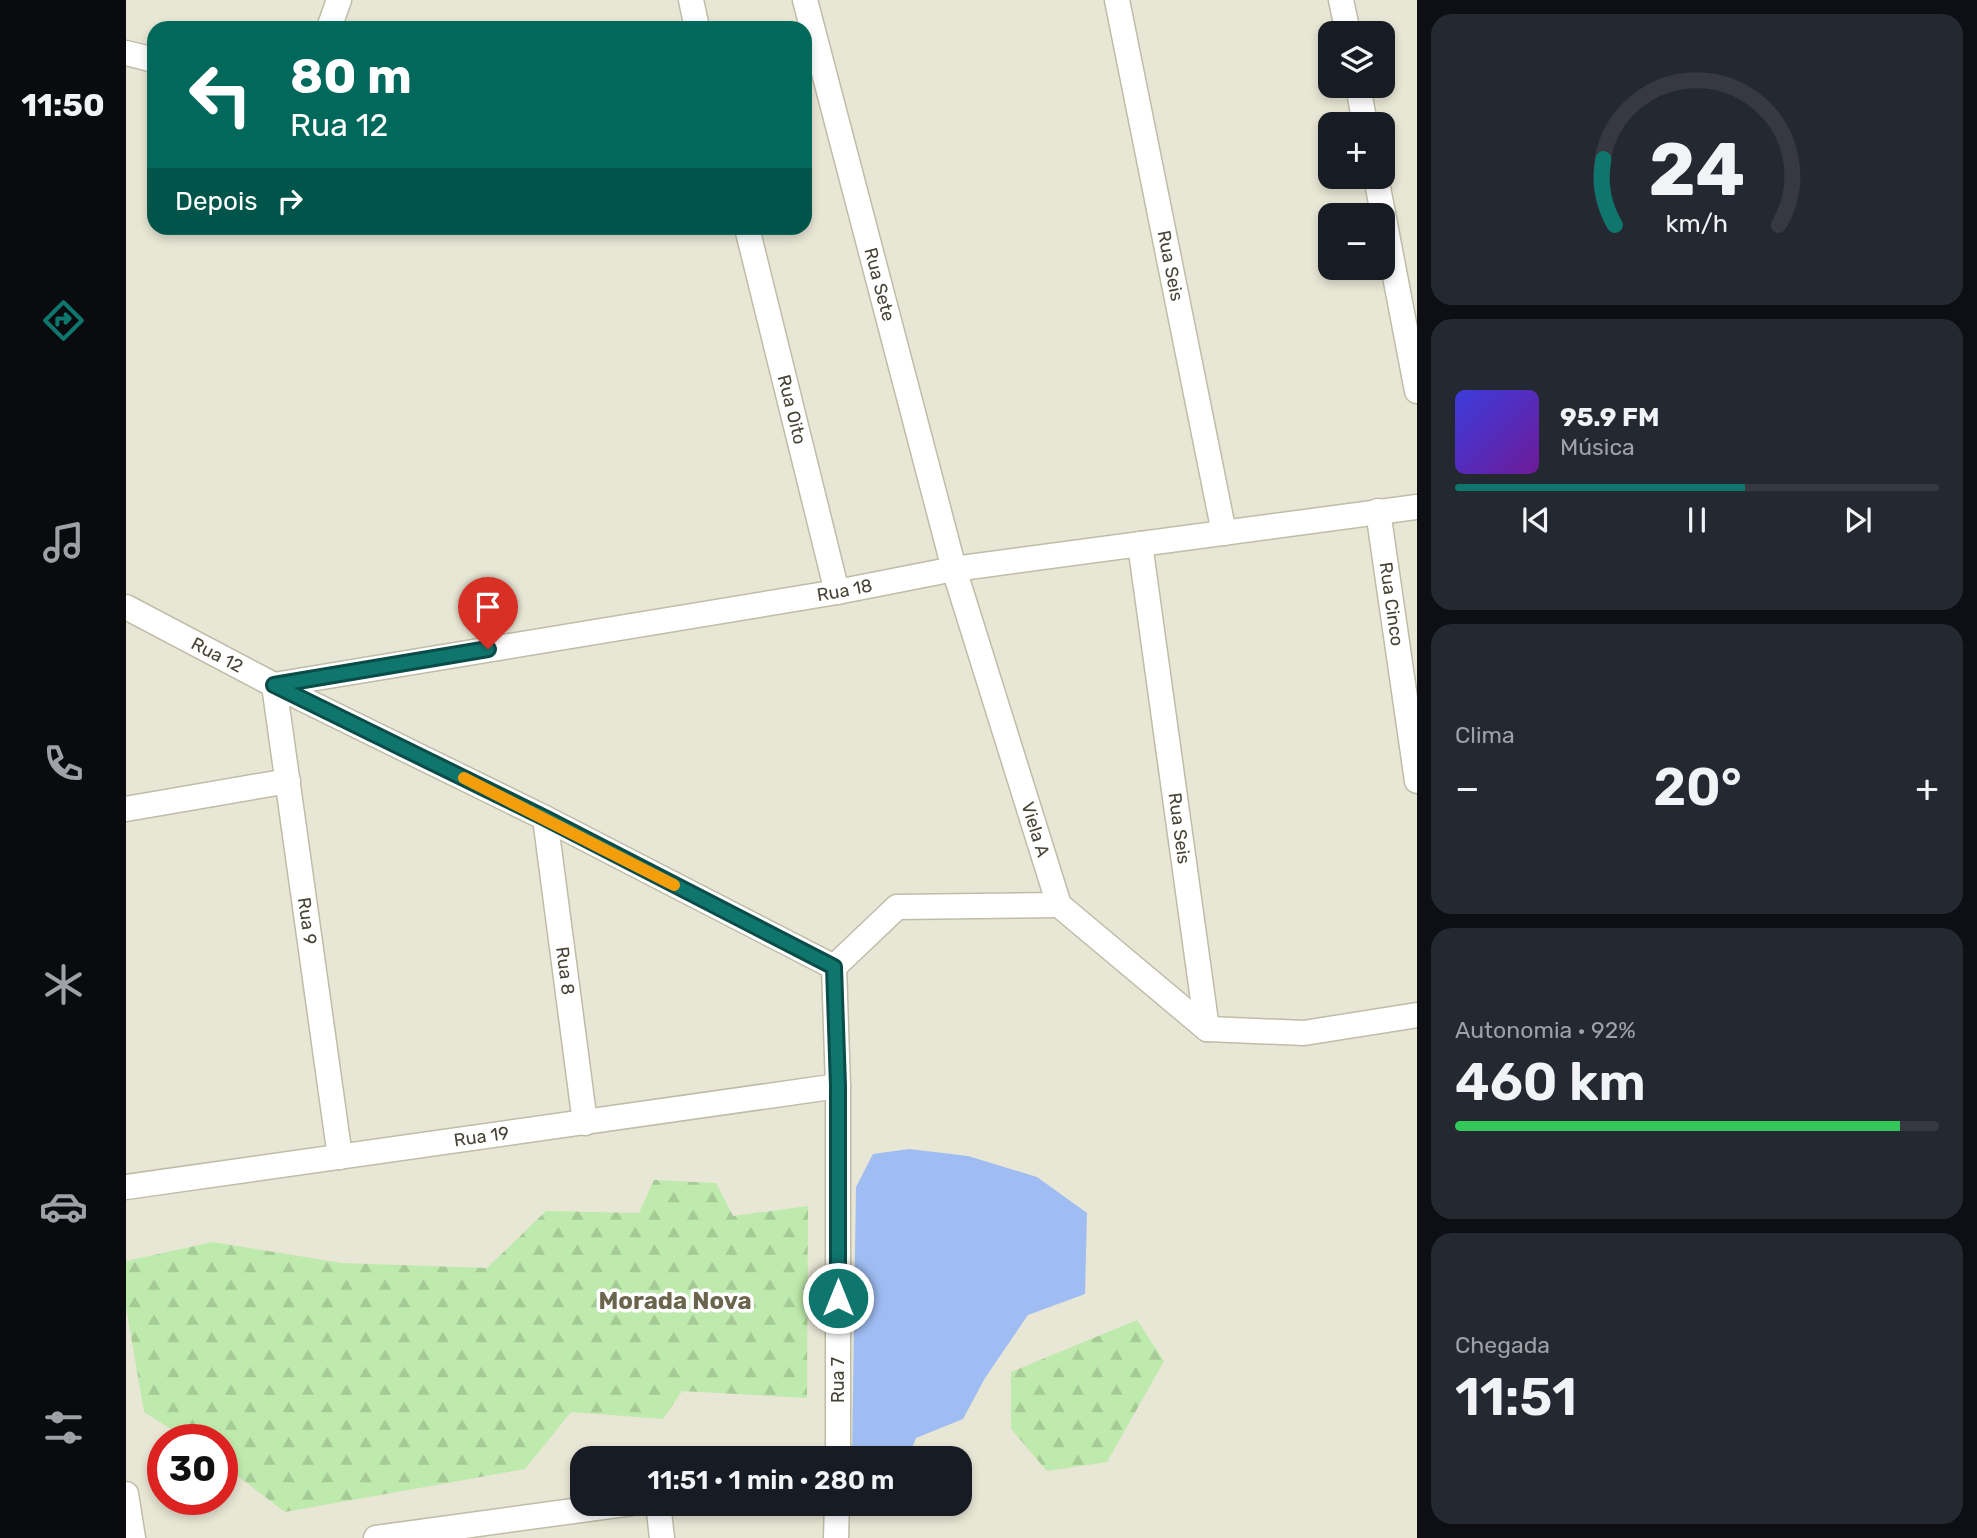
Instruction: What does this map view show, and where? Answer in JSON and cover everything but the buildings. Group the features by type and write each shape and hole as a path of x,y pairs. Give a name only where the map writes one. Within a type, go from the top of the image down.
{"street":[{"path":"332,21 339,0"},
{"path":"691,0 696,21"},
{"name":"Rua Sete","path":"805,0 810,21"},
{"name":"Rua Seis","path":"1117,0 1224,533"},
{"path":"1341,0 1345,21"},
{"name":"Rua Sete","path":"812,27 954,569"},
{"path":"126,52 147,58"},
{"path":"1378,189 1417,391"},
{"name":"Rua Oito","path":"749,235 837,592"},
{"name":"Rua 18","path":"274,685 837,592 954,569 1417,506"},
{"name":"Rua Cinco","path":"1378,512 1417,781"},
{"name":"Rua Seis","path":"1140,544 1207,1029"},
{"name":"Viela A","path":"954,569 1059,905"},
{"name":"Rua 12","path":"126,607 274,685 545,818 834,967"},
{"name":"Rua 9","path":"274,685 340,1157"},
{"path":"126,809 288,781"},
{"name":"Rua 8","path":"545,818 585,1123"},
{"path":"834,967 897,907 1059,905 1207,1029 1304,1033 1417,1015"},
{"name":"Rua 7","path":"834,967 838,1086 838,1446"},
{"name":"Rua 19","path":"126,1187 838,1086"},
{"path":"126,1494 133,1538"},
{"path":"381,1538 570,1512"},
{"path":"659,1516 662,1538"},
{"path":"836,1538 837,1516"}],"shaded area":[{"path":"126,0 1417,0 1417,1538 126,1538"}],"green space":[{"path":"654,1180 716,1183 733,1216 808,1206 807,1398 682,1391 663,1419 571,1412 525,1469 285,1512 238,1476 238,1424 163,1424 144,1412 126,1307 126,1261 213,1242 342,1263 487,1268 546,1211 639,1213"},
{"path":"1137,1320 1164,1361 1107,1462 1047,1471 1011,1429 1011,1372"}],"water":[{"path":"909,1149 968,1156 1037,1177 1087,1213 1085,1294 1028,1315 985,1378 963,1419 916,1438 913,1446 852,1446 856,1187 873,1154"}],"slow traffic":[{"path":"464,778 674,885"}],"district":[{"name":"Morada Nova","path":"675,1301"}],"route":[{"path":"488,649 274,685 545,818 834,967 838,1086 838,1298"}]}
